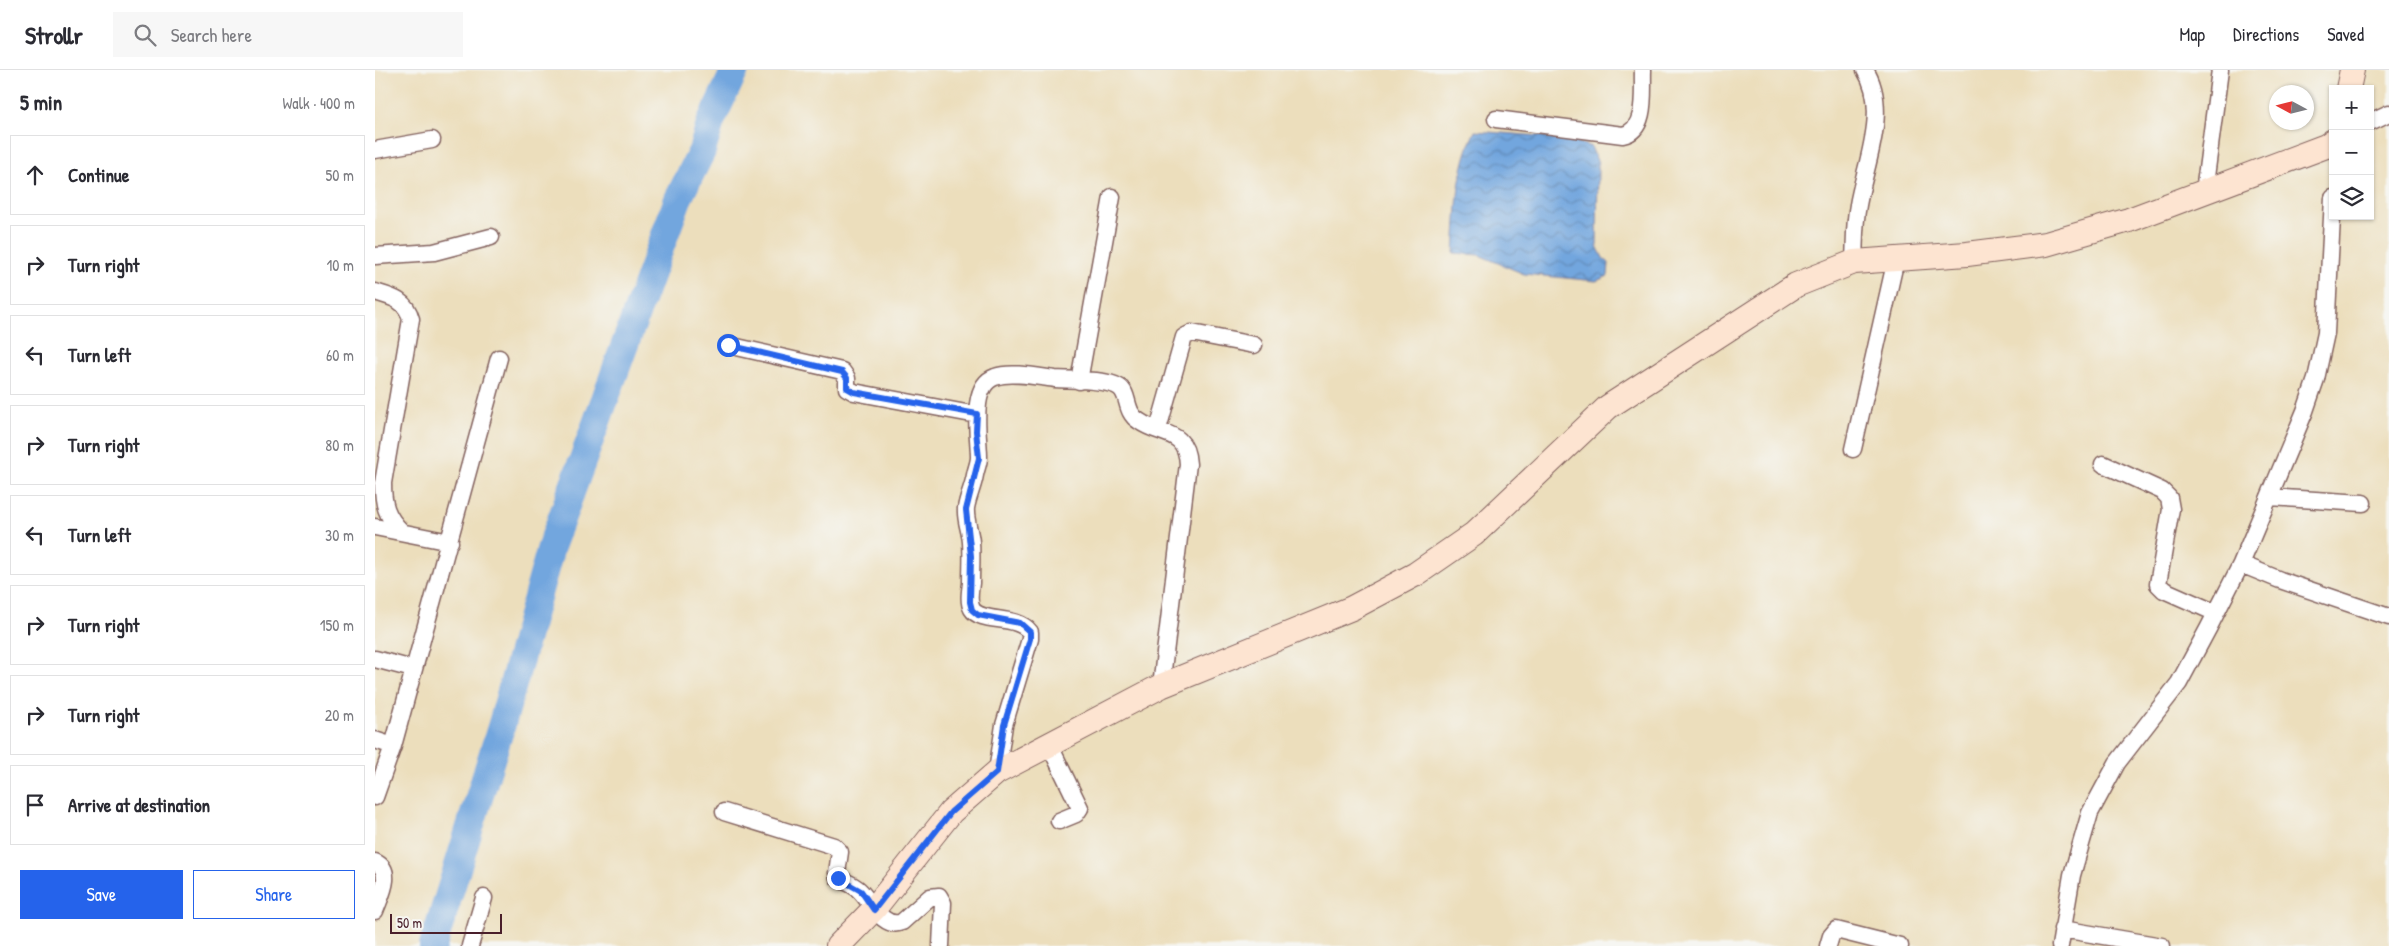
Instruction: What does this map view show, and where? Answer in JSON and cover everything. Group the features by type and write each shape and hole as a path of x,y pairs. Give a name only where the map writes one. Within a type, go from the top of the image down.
{"street":[{"path":"1496,118 1623,135 1631,134 1637,127 1641,111 1643,70"},
{"path":"1854,262 1855,224 1873,132 1875,107 1870,78 1865,70"},
{"path":"2204,192 2220,70"},
{"path":"2349,85 2352,70"},
{"path":"2374,120 2389,113"},
{"path":"375,150 433,140"},
{"path":"838,946 874,910 951,812 997,772 1161,686 1352,608 1416,574 1474,534 1597,417 1623,396 1796,285 1854,262 1967,254 2046,244 2129,220 2329,144"},
{"path":"1079,381 1111,197"},
{"path":"2060,946 2072,875 2090,813 2117,763 2179,683 2216,613 2241,564 2316,379 2325,333 2332,220"},
{"path":"375,256 434,252 491,236"},
{"path":"1853,449 1896,259"},
{"path":"375,292 397,299 404,304 411,319 383,483 383,500 386,512 401,531"},
{"path":"1158,430 1184,337 1193,333 1254,345"},
{"path":"728,345 842,372 847,378 847,388 854,392 977,414"},
{"path":"375,797 393,746 499,358"},
{"path":"997,772 1004,725 1030,639 1030,632 1020,623 978,615 972,610 970,602 971,556 966,510 979,458 976,431 981,390 987,381 995,376 1022,376 1079,381 1119,387 1125,394 1128,410 1133,418 1141,423 1171,434 1182,442 1187,451 1188,464 1161,686"},
{"path":"2103,464 2162,491 2169,498 2171,509 2158,584 2164,590 2216,613"},
{"path":"2269,497 2363,503"},
{"path":"375,527 450,542"},
{"path":"2241,564 2279,580 2389,617"},
{"path":"375,659 413,669"},
{"path":"375,740 393,746"},
{"path":"1049,744 1080,808 1076,814 1059,821"},
{"path":"724,812 834,846 840,852 838,878 861,891 874,910 889,922 897,924 930,897 939,896 943,903 941,946"},
{"path":"375,862 383,868 385,875 375,911"},
{"path":"470,946 484,898"},
{"path":"2062,929 2162,946"},
{"path":"1828,946 1831,936 1836,930 1900,946"}],"water":[{"path":"1475,131 1567,138 1591,147 1598,163 1597,246 1603,258 1609,263 1608,276 1596,281 1524,274 1479,255 1454,253 1461,176 1464,161"}],"waterway":[{"path":"433,946 502,724 551,547 678,199 702,151 711,121 735,70"}],"route":[{"path":"728,345 837,370 846,374 847,388 854,392 977,414 976,431 979,458 968,495 966,510 971,540 970,602 972,610 978,615 1020,623 1030,632 1030,639 1004,725 997,772 951,812 874,910 861,891 838,878"}]}
